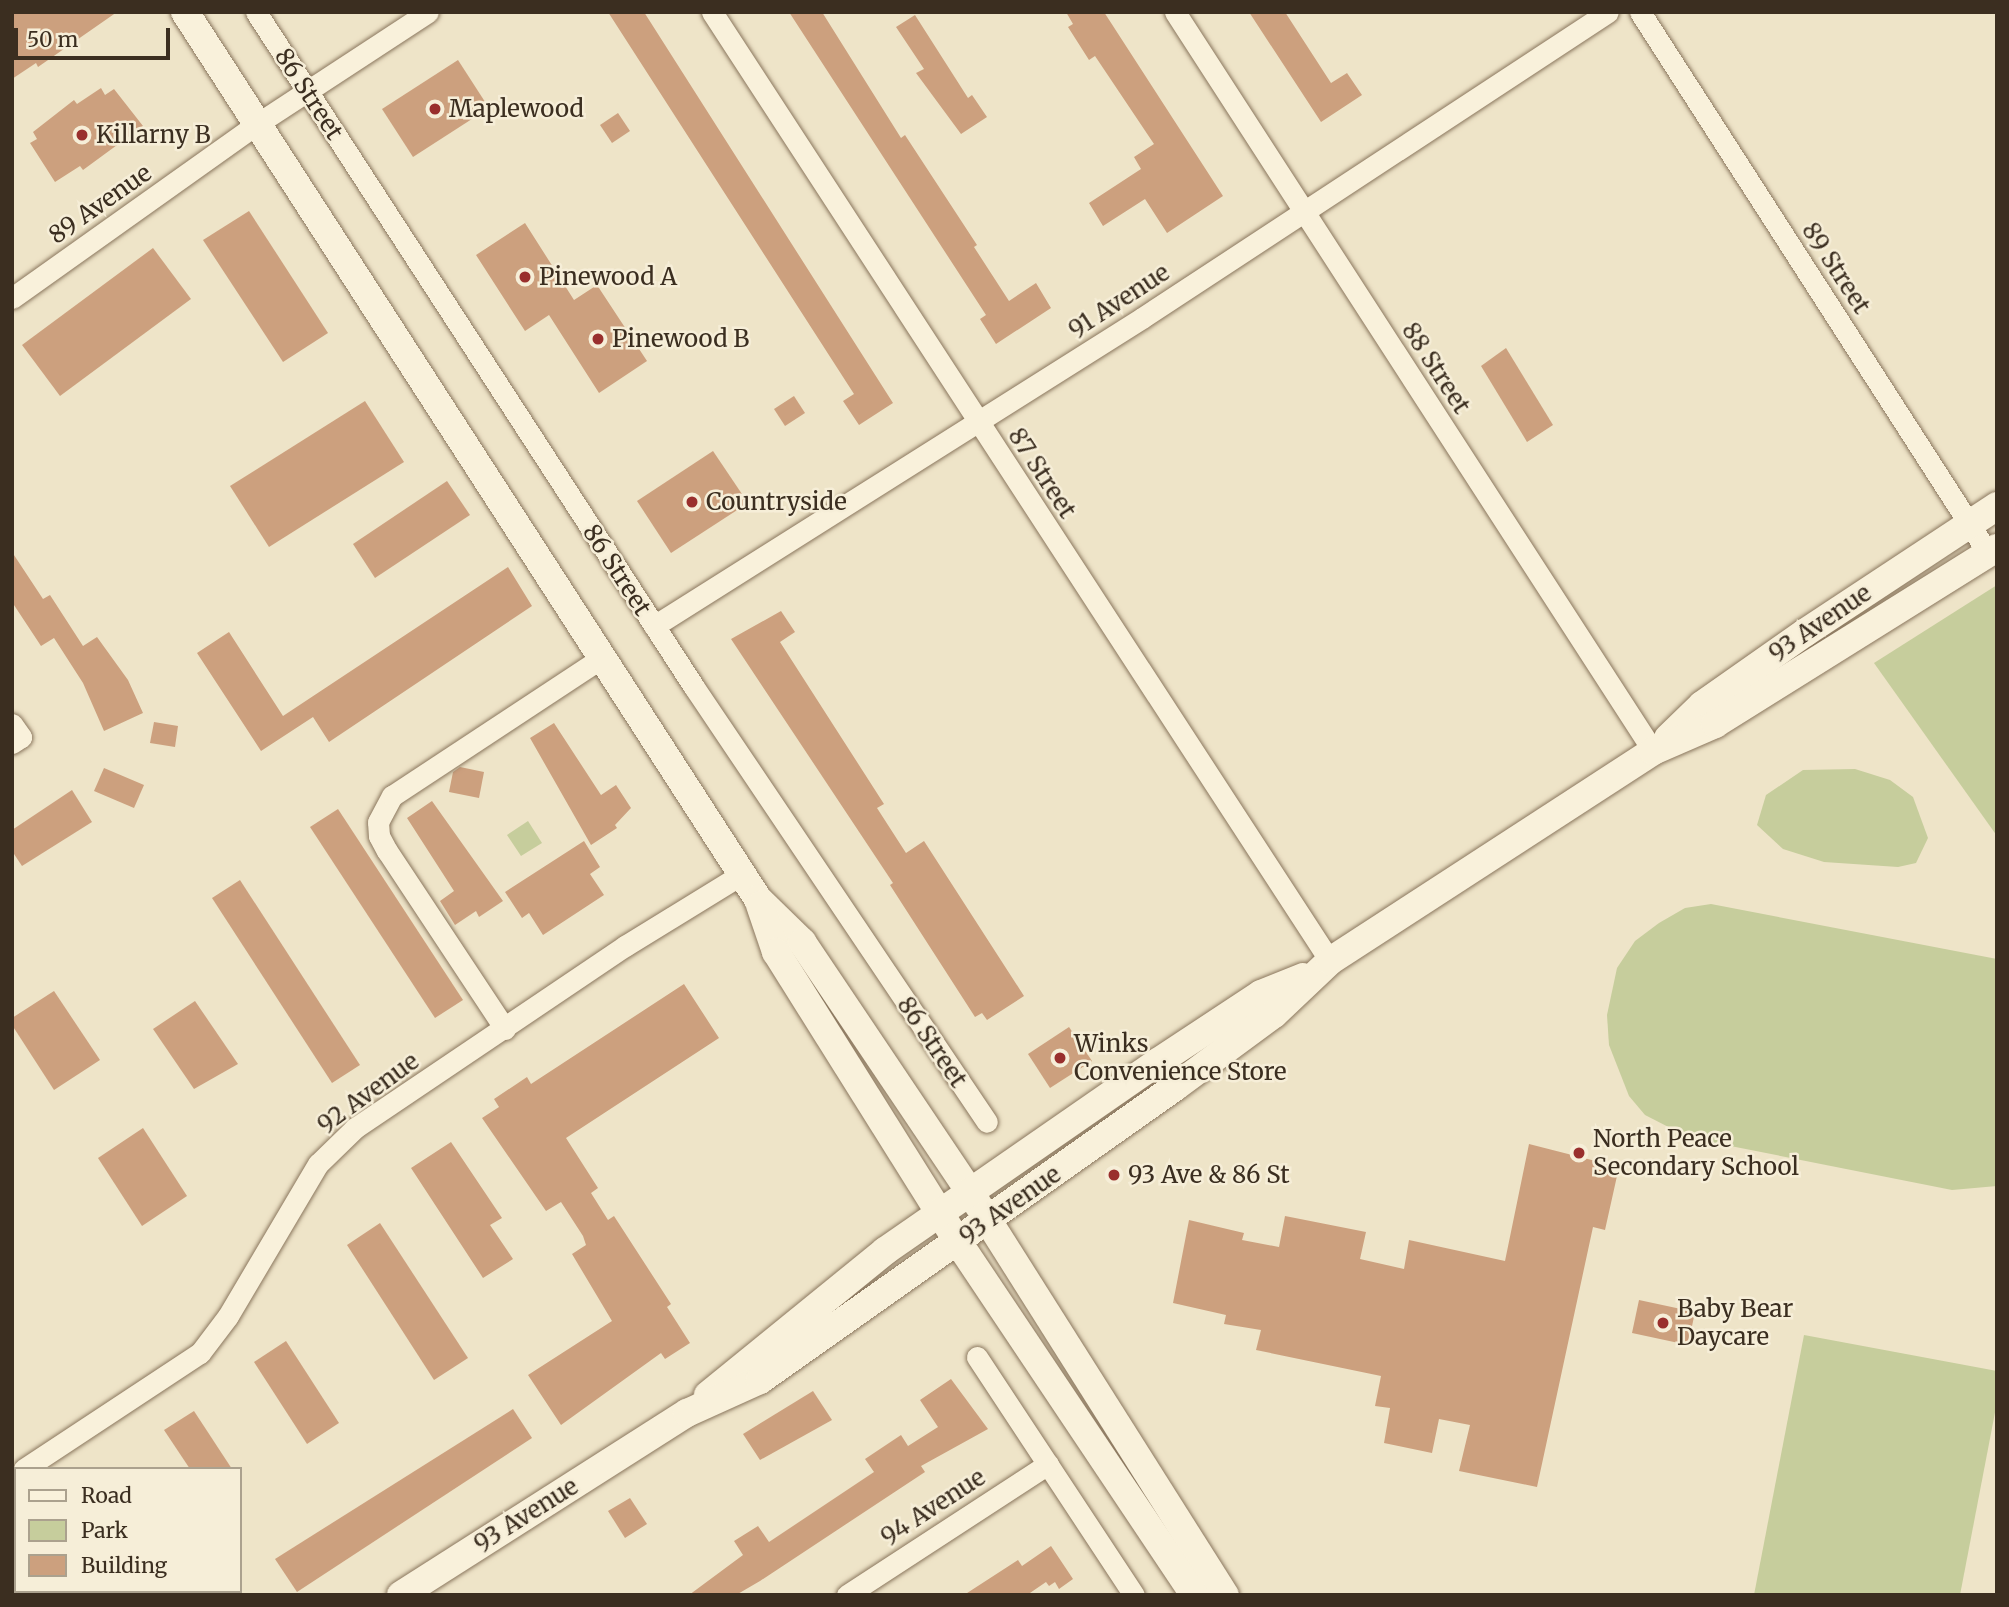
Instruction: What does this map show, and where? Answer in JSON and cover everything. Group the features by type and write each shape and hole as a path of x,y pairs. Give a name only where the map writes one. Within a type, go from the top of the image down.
{"main road":[{"path":"185,12 758,899 802,942 970,1192 1225,1595"},
{"name":"93 Avenue","path":"1653,751 1702,705 1997,506"},
{"name":"93 Avenue","path":"401,1595 687,1413 849,1279 970,1192 1261,994 1322,966 1653,751 1715,724 1993,551"},
{"path":"758,899 776,952 958,1242 1194,1595"},
{"name":"93 Avenue","path":"687,1413 760,1380 989,1222 1274,1014 1322,966"}],"street":[{"name":"86 Street","path":"256,12 654,626 987,1122"},
{"name":"89 Avenue","path":"12,298 257,124 428,12"},
{"name":"87 Street","path":"712,12 978,422 1322,966"},
{"name":"88 Street","path":"1175,12 1653,751"},
{"name":"91 Avenue","path":"654,626 978,422 1608,12"},
{"name":"89 Street","path":"1640,12 1969,523 1993,551"},
{"path":"505,1028 387,851 379,836 378,822 392,796 603,657"},
{"name":"92 Avenue","path":"27,1467 200,1353 228,1316 306,1182 334,1146 505,1028 742,874"},
{"path":"977,1357 1135,1595"},
{"name":"94 Avenue","path":"847,1595 1048,1464"}],"green space":[{"path":"1997,585 1997,836 1874,663"},
{"path":"1855,769 1890,780 1913,797 1928,838 1916,863 1898,867 1824,862 1783,849 1757,825 1766,795 1803,770"},
{"path":"528,821 542,843 521,856 507,835"},
{"path":"1711,904 1997,959 1997,1186 1952,1190 1690,1138 1645,1115 1629,1096 1609,1045 1607,1015 1617,968 1635,941 1659,923 1685,908"},
{"path":"1804,1335 1997,1371 1997,1402 1960,1595 1754,1595"}],"building":[{"path":"12,12 117,12 38,67 36,63 12,79"},
{"path":"608,12 644,12 893,403 859,425 843,401 854,394"},
{"path":"789,12 822,12 901,138 905,135 977,245 974,247 1009,301 1036,283 1051,308 996,344 980,319 986,315"},
{"path":"1066,12 1104,12 1223,196 1167,233 1145,199 1103,226 1089,203 1141,169 1134,157 1154,144 1095,56 1089,60 1068,27 1073,24"},
{"path":"1249,12 1285,12 1331,83 1347,73 1362,95 1321,122"},
{"path":"915,15 968,98 972,95 987,117 961,134 916,73 924,69 896,27"},
{"name":"Maplewood","path":"458,60 489,108 413,157 382,109"},
{"name":"Killarny B","path":"101,88 105,95 114,89 143,126 83,170 80,166 55,182 30,143 37,139 33,132 74,100 77,104"},
{"path":"618,113 630,131 612,143 600,125"},
{"path":"249,211 328,333 283,362 203,240"},
{"path":"525,223 574,300 597,285 647,361 599,393 549,315 525,331 476,255"},
{"path":"153,248 191,299 60,396 22,345"},
{"path":"1506,348 1553,425 1527,442 1481,366"},
{"path":"794,396 805,413 785,426 774,409"},
{"path":"365,401 404,462 269,547 230,486"},
{"name":"Countryside","path":"713,451 748,503 671,553 637,501"},
{"path":"447,481 470,515 375,578 353,544"},
{"path":"12,552 43,599 50,595 83,646 97,637 128,680 143,713 104,731 83,683 54,638 41,646 12,602"},
{"path":"508,567 532,606 329,742 313,717 261,751 197,653 229,632 283,716"},
{"path":"781,611 795,632 780,642 884,804 877,808 906,853 924,841 1024,996 987,1020 982,1013 975,1017 890,885 893,883 731,639"},
{"path":"154,722 178,726 175,747 150,743"},
{"path":"554,723 601,795 616,785 631,808 615,825 617,828 591,845 530,738"},
{"path":"460,767 484,772 479,798 449,792 453,772"},
{"path":"104,768 144,785 134,808 94,791"},
{"path":"72,790 92,822 22,866 12,851 12,830"},
{"path":"432,801 503,901 479,917 476,911 455,925 440,901 454,891 407,818"},
{"path":"338,809 463,1000 435,1018 310,827"},
{"path":"584,841 600,867 590,874 604,895 543,935 529,913 522,918 505,892"},
{"path":"240,880 360,1065 332,1083 212,898"},
{"path":"684,984 719,1038 566,1138 598,1188 591,1193 608,1220 614,1216 671,1304 667,1307 690,1343 665,1359 661,1353 561,1425 528,1375 612,1321 572,1254 586,1245 583,1236 561,1202 546,1211 482,1118 499,1107 494,1099 527,1077 531,1084"},
{"path":"54,991 100,1060 54,1090 12,1025 12,1018"},
{"path":"195,1001 238,1064 194,1089 153,1029"},
{"name":"Winks Convenience Store","path":"1069,1027 1092,1061 1050,1088 1028,1054"},
{"path":"143,1128 187,1196 142,1226 98,1158"},
{"path":"451,1142 502,1218 490,1225 513,1259 483,1278 411,1168"},
{"path":"1529,1144 1619,1167 1605,1230 1593,1227 1537,1487 1459,1471 1470,1425 1439,1419 1432,1453 1384,1443 1390,1408 1375,1406 1381,1376 1256,1350 1261,1330 1224,1324 1226,1315 1173,1303 1189,1220 1244,1233 1242,1240 1279,1247 1285,1216 1366,1232 1360,1259 1404,1269 1409,1240 1505,1261"},
{"path":"380,1223 468,1358 434,1380 347,1245"},
{"name":"Baby Bear Daycare","path":"1639,1300 1695,1312 1688,1345 1632,1333"},
{"path":"286,1341 339,1423 307,1444 254,1362"},
{"path":"951,1379 988,1429 921,1466 925,1472 736,1595 689,1595 743,1555 734,1541 758,1526 769,1542 874,1472 865,1459 901,1435 908,1446 938,1427 920,1400"},
{"path":"813,1391 832,1420 760,1460 743,1434"},
{"path":"513,1409 532,1438 297,1592 275,1559"},
{"path":"194,1411 231,1467 189,1467 164,1430"},
{"path":"630,1498 647,1524 625,1538 608,1511"},
{"path":"1051,1546 1073,1579 1059,1589 1055,1582 1049,1586 1046,1582 1027,1595 964,1595 1018,1560 1022,1566"}],"place":[{"name":"Maplewood","path":"435,109"},
{"name":"Killarny B","path":"82,135"},
{"name":"Pinewood A","path":"525,277"},
{"name":"Pinewood B","path":"598,339"},
{"name":"Countryside","path":"692,502"},
{"name":"Winks Convenience Store","path":"1060,1058"},
{"name":"North Peace Secondary School","path":"1579,1153"},
{"name":"93 Ave & 86 St","path":"1114,1175"},
{"name":"Baby Bear Daycare","path":"1663,1323"}]}
